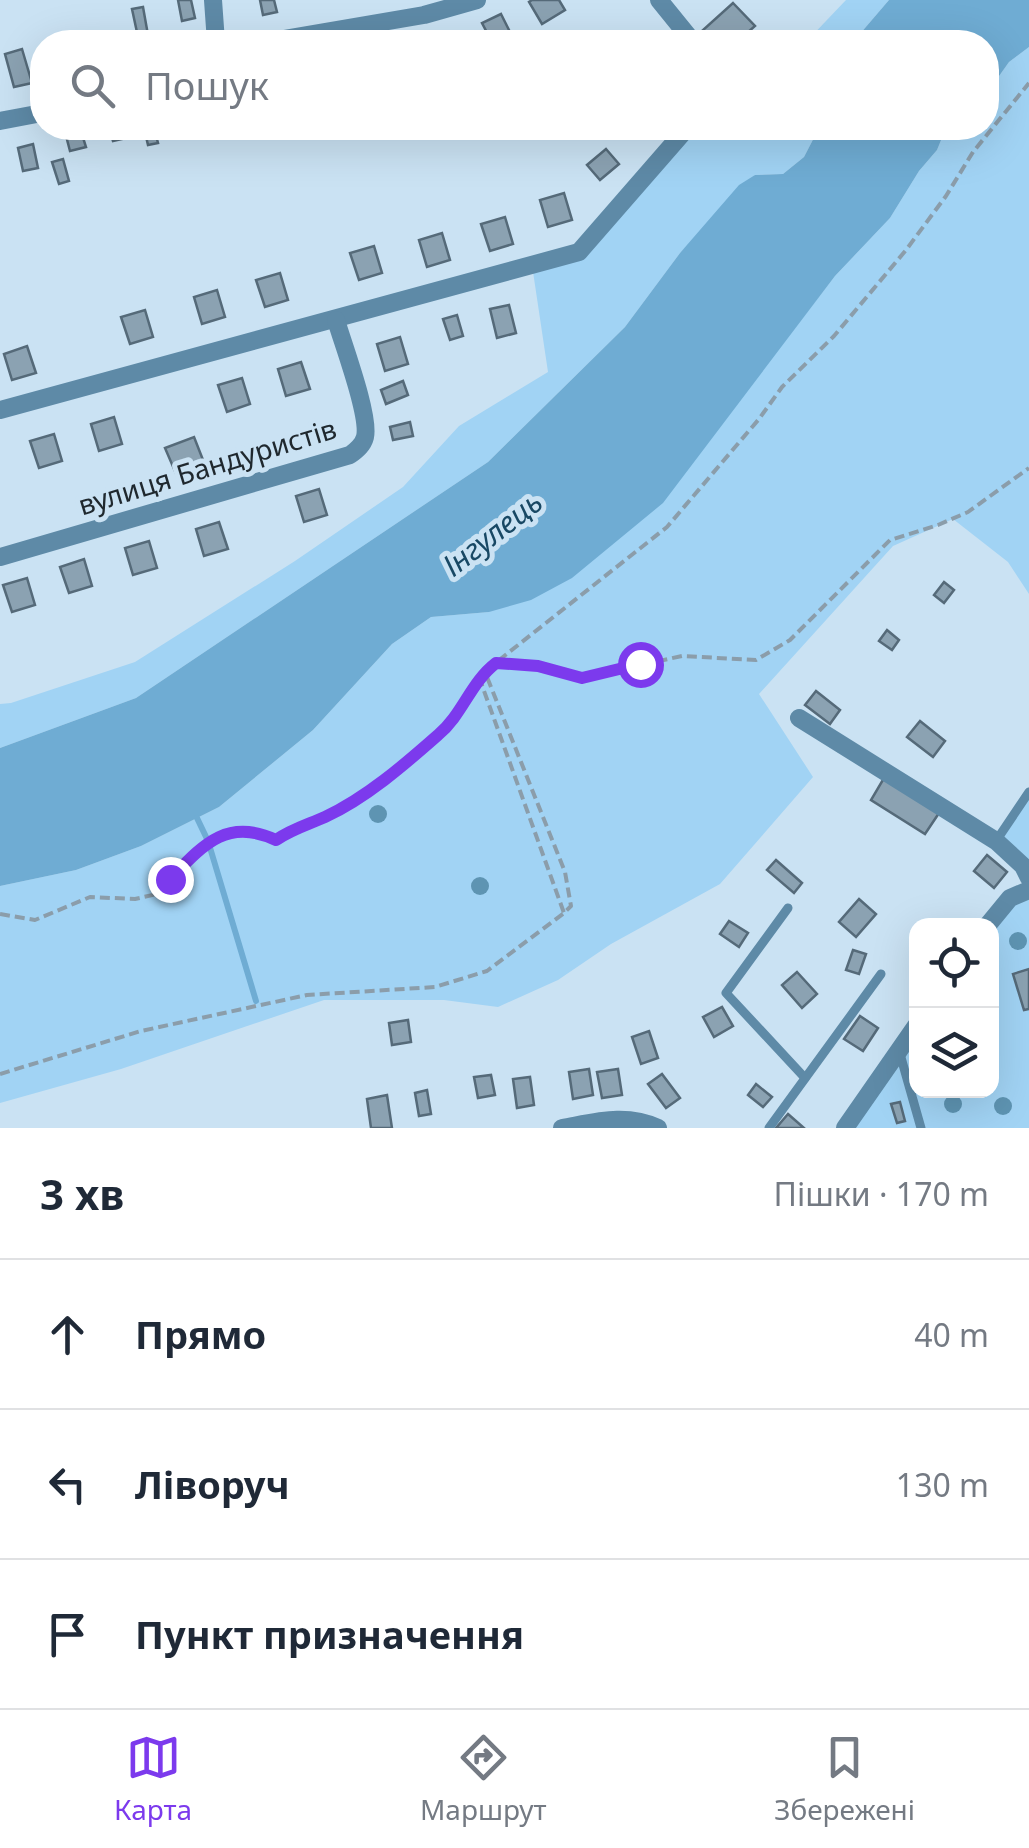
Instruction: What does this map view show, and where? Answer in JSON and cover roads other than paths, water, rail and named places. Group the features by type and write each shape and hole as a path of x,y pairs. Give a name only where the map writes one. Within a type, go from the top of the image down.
{"street":[{"path":"213,0 215,30"},
{"path":"334,30 478,0"},
{"path":"658,0 683,30"},
{"path":"0,121 30,115"},
{"path":"0,410 579,252 677,140"},
{"name":"вулиця Бандуристів","path":"0,556 350,455 360,448 366,435 363,414 336,320"},
{"path":"800,718 996,841 1023,866 1029,878"},
{"path":"994,918 1010,898 1029,890"},
{"path":"845,1128 909,1037"},
{"path":"562,1128 612,1119 640,1120 658,1128"}],"lane":[{"path":"996,841 1029,792"},
{"path":"788,908 726,993 804,1078"},
{"path":"768,1128 880,974"},
{"path":"900,1052 921,1128"}],"water":[{"path":"889,0 1029,0 1029,47 1009,62 999,76 999,30 863,30"},
{"name":"Інгулець","path":"813,140 941,140 890,218 835,276 663,503 572,578 531,600 489,612 431,617 392,644 313,730 219,807 141,846 76,870 0,886 0,748 136,698 488,462 625,327 680,253 739,185 755,175 783,174 804,157"}],"waterway":[{"path":"197,818 208,841 256,1001"}]}
